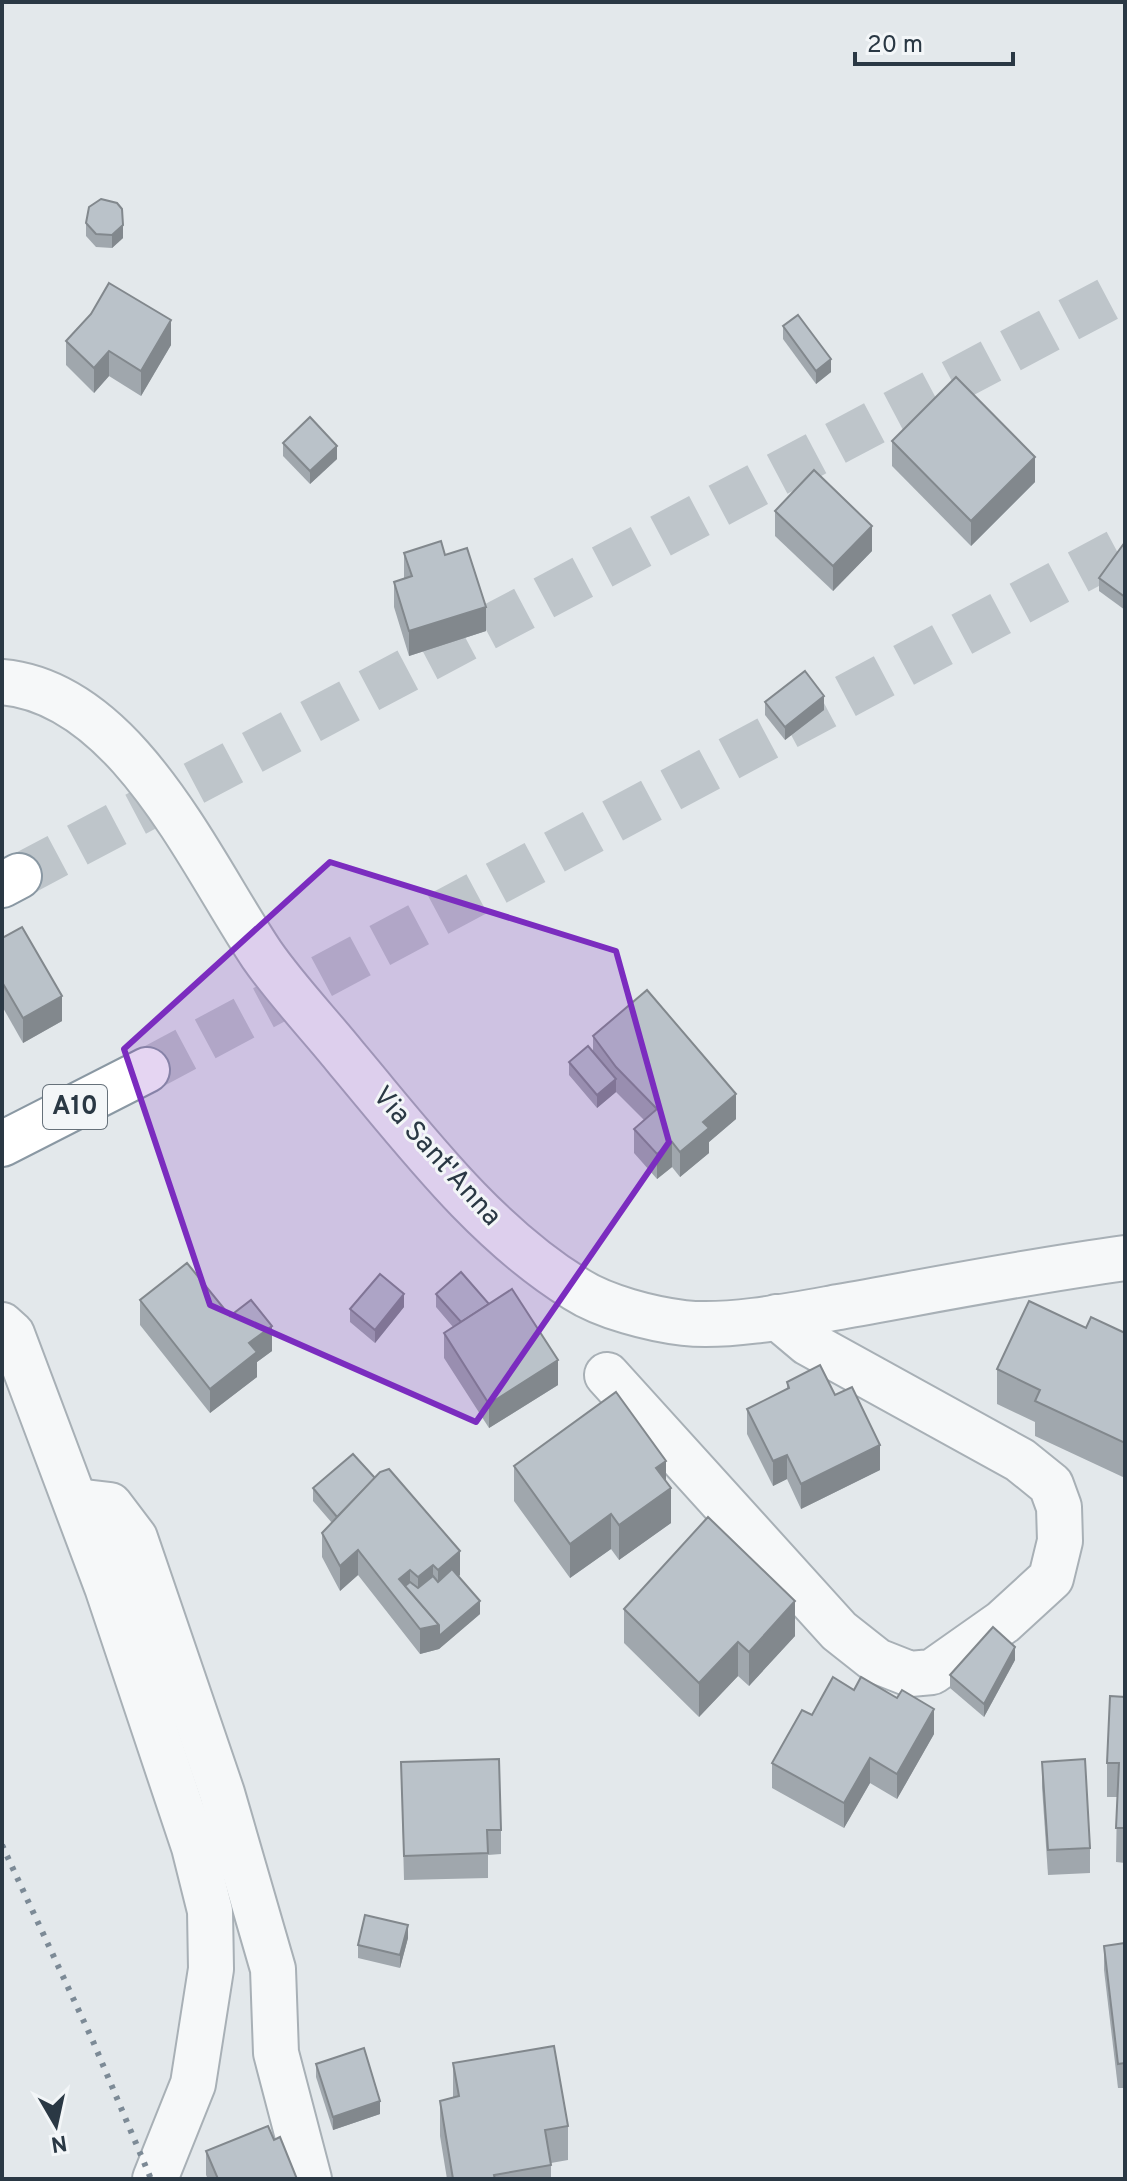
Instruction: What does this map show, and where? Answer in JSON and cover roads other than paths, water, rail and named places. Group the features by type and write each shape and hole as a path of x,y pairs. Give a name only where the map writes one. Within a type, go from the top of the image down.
{"highway":[{"name":"A10","path":"2,1144 147,1070"}],"street":[{"name":"Via Sant'Anna","path":"2,682 26,685 84,713 133,762 190,836 263,957 480,1213 577,1291 619,1307 685,1323 777,1317 1006,1274 1125,1258"},
{"path":"607,1375 839,1631 877,1661 910,1674 932,1672 1003,1622 1051,1578 1060,1541 1059,1507 1051,1485 1020,1460 808,1343 777,1317"},
{"path":"2,1325 12,1334 107,1587 194,1847 210,1911 211,1969 193,2084 155,2179"},
{"path":"76,1501 110,1505 135,1538 162,1612 222,1793 273,1969 276,2053 309,2179"}],"tunnel":[{"path":"19,876 1125,290"},
{"path":"147,1070 1125,547"}],"railway":[{"path":"2,1845 92,2039 151,2179"}]}
